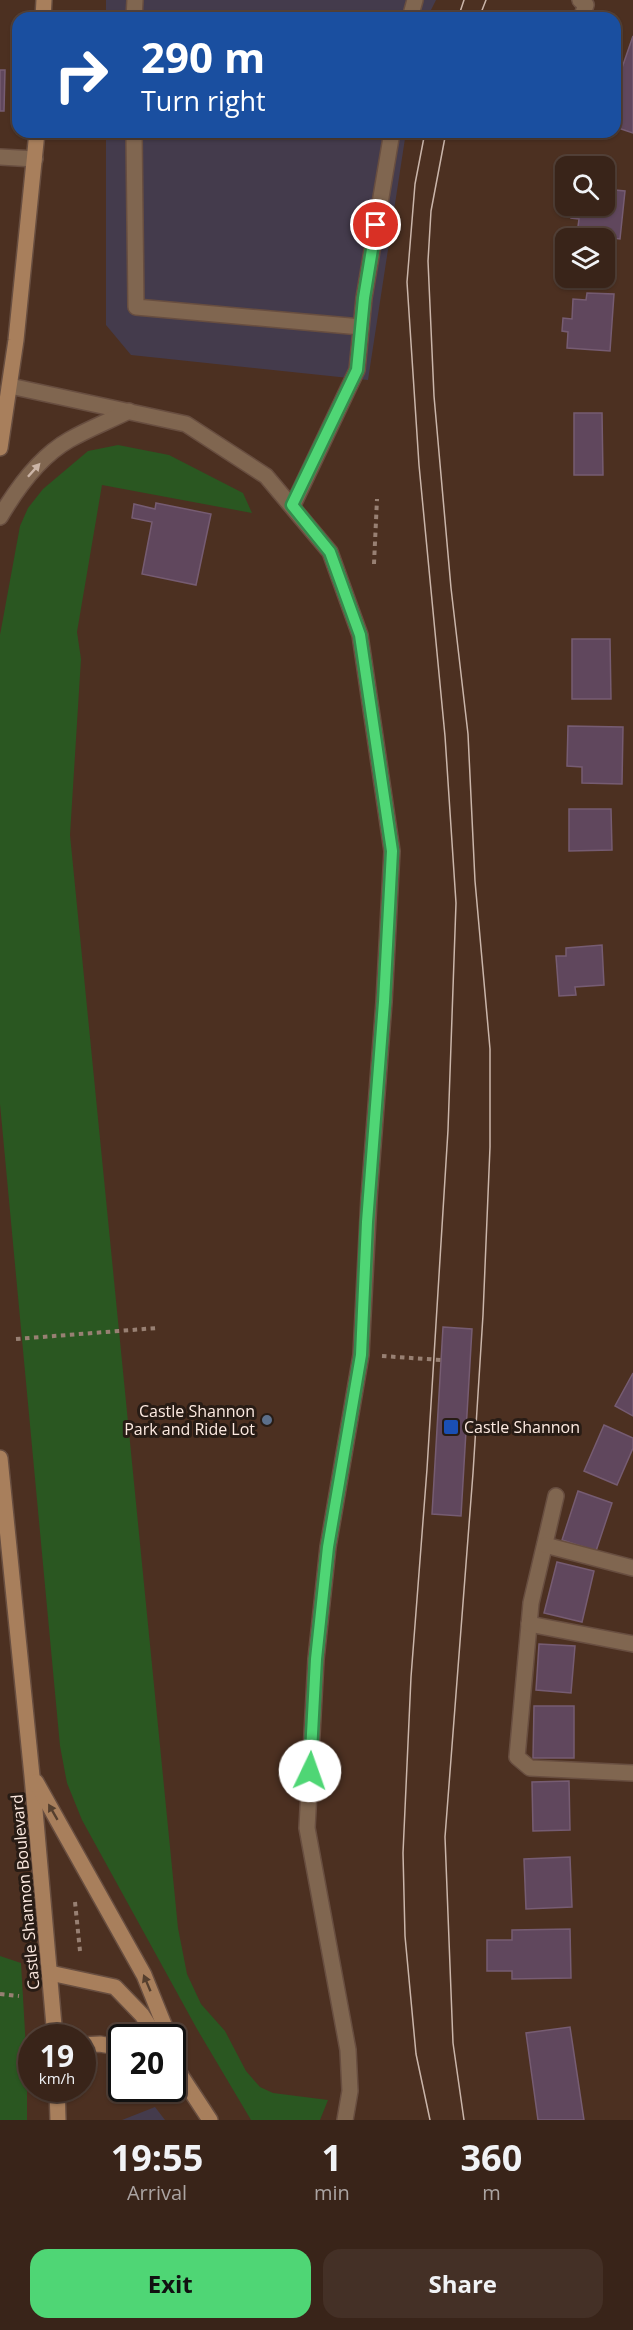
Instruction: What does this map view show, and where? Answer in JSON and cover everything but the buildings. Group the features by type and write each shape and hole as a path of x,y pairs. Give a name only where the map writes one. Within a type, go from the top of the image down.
{"street":[{"path":"0,448 37,138"},
{"name":"Castle Shannon Boulevard","path":"0,1458 4,1547 32,1776 54,2024"},
{"path":"32,1776 144,1975 164,2024"},
{"path":"50,1973 115,1987 148,2024"},
{"path":"186,2079 190,2089"},
{"path":"186,2083 210,2120"},
{"path":"186,2086 190,2089"},
{"path":"57,2102 58,2120"}],"lane":[{"path":"580,0 586,4 583,12"},
{"path":"134,138 136,308 362,327"},
{"path":"292,505 357,370 391,138"},
{"path":"0,157 35,159"},
{"path":"9,386 186,424 266,476 330,552 360,635 392,851 384,1002 367,1222 361,1355 328,1547 316,1659 307,1828 348,2050 350,2091 345,2120"},
{"path":"0,517 12,496 39,464 68,440 129,411"},
{"path":"556,1496 531,1603 517,1757 530,1768 633,1773"},
{"path":"545,1545 633,1568"},
{"path":"529,1624 633,1644"}],"path":[{"path":"374,564 377,499"},
{"path":"16,1339 158,1328"},
{"path":"361,1355 441,1360"},
{"path":"74,1896 80,1951"},
{"path":"0,1994 19,1995"}],"shaded area":[{"path":"106,0 436,0 430,12 106,12"},
{"path":"106,138 405,138 368,380 131,355 106,325"},
{"path":"155,2107 165,2120 122,2120"}],"green space":[{"path":"118,445 169,455 243,493 252,513 102,485 77,632 81,659 70,835 178,1928 187,1974 201,2004 225,2031 246,2071 260,2087 273,2093 328,2100 320,2120 251,2120 197,2029 82,1820 67,1783 60,1746 0,1104 0,635 20,526 28,508 43,489 88,451"},
{"path":"0,1956 21,1963 25,2024 18,2024 18,2102 27,2102 27,2120 0,2120"}],"tram line":[{"path":"460,12 464,0"},
{"path":"481,12 486,0"},
{"path":"424,138 415,184 407,282 419,465 445,736 456,903 448,1130 427,1469 411,1677 403,1853 405,1936 416,2054 430,2120"},
{"path":"445,138 431,211 428,261 434,396 451,588 468,734 475,881 490,1049 490,1147 483,1315 445,1837 453,2043 464,2120"}],"place":[{"name":"Castle Shannon Park and Ride Lot","path":"267,1420"},
{"name":"Castle Shannon","path":"451,1427"}],"route":[{"path":"310,1771 316,1659 328,1547 361,1355 367,1222 384,1002 392,851 360,635 330,552 292,505 357,370 364,298 376,225"}]}
